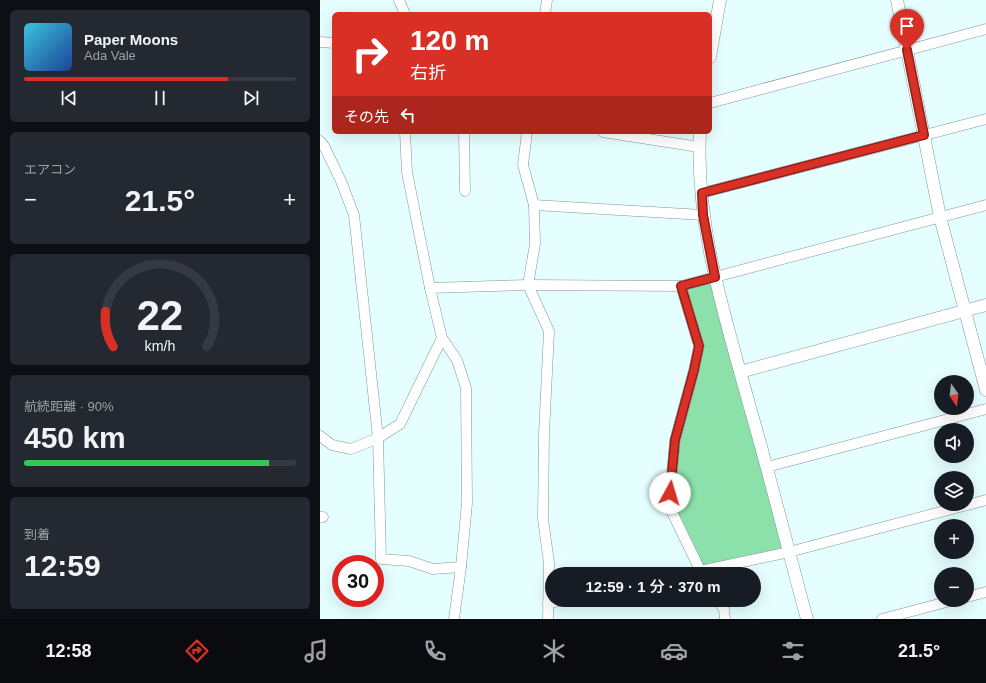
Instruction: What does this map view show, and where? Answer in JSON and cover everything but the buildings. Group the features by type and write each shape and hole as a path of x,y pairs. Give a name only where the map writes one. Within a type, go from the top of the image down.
{"street":[{"path":"399,0 404,12"},
{"path":"545,12 547,0"},
{"path":"712,46 720,0"},
{"path":"897,0 940,217 966,310 986,390"},
{"path":"712,102 986,29"},
{"path":"320,42 332,42"},
{"path":"702,193 986,119"},
{"path":"405,134 406,172 430,288 442,338 456,360 466,388 467,503 461,568 454,619"},
{"path":"464,134 465,191"},
{"path":"527,134 523,165 534,205 535,244 528,286 548,331 544,434 543,519 549,567"},
{"path":"618,134 699,146"},
{"path":"700,134 699,146 703,215 715,277 807,619"},
{"path":"320,141 324,146 341,181 354,215 378,438 382,559 409,561 433,568 461,568"},
{"path":"534,205 703,215"},
{"path":"430,288 528,286 681,286 986,205"},
{"path":"681,286 699,346 675,440 668,506 698,567"},
{"path":"740,372 986,305"},
{"path":"320,426 321,436 332,445 352,450 378,438 400,424 442,338"},
{"path":"767,467 986,409"},
{"path":"723,567 789,552 986,500"},
{"path":"974,595 986,592"},
{"path":"882,619 934,605"},
{"path":"548,607 548,619"},
{"path":"722,607 725,619"}],"green space":[{"path":"715,277 789,552 719,567 698,567 669,506 675,440 699,346 681,286"}],"route":[{"path":"670,493 675,440 699,346 681,286 715,277 703,215 702,193 924,135 907,50"}]}
